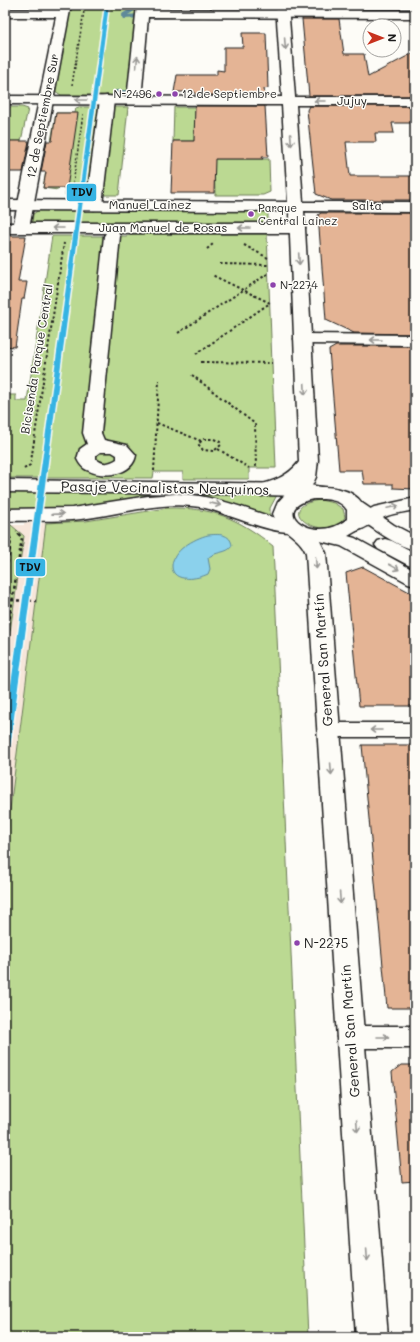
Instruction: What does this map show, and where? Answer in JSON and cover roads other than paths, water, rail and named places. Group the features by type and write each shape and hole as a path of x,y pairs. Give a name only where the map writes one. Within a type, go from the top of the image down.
{"street":[{"path":"5,13 64,9"},
{"name":"12 de Septiembre Sur","path":"21,228 64,9"},
{"path":"134,100 142,9 282,9 415,14"},
{"name":"General San Martín","path":"282,9 296,206 309,460 306,479 284,508 283,514 288,523 313,544 316,553 372,1337"},
{"name":"Jujuy","path":"5,100 415,101"},
{"path":"94,205 107,100"},
{"name":"Manuel Lainez","path":"5,205 296,206"},
{"name":"Salta","path":"296,206 415,207"},
{"name":"Juan Manuel de Rosas","path":"5,228 297,228"},
{"path":"99,447 94,440 92,432 112,236"},
{"path":"303,339 415,340"},
{"path":"262,490 281,486 296,479 303,471 309,460"},
{"name":"Pasaje Vecinalistas Neuquinos","path":"5,486 211,488 262,490 294,496"},
{"path":"294,496 325,493 343,498 362,512 384,544 415,579"},
{"name":"Pasaje Vecinalistas Neuquinos","path":"9,523 156,501 187,500 220,505 264,522 348,542 384,544"},
{"path":"320,535 335,534 348,529 362,512 415,504"},
{"path":"384,544 415,544"},
{"path":"384,544 415,561"},
{"path":"328,730 415,730"},
{"path":"351,1036 415,1037"}],"water":[{"path":"208,535 223,535 229,539 232,546 230,549 214,554 208,558 210,569 208,574 192,578 181,578 177,576 173,572 172,567 175,556 191,542"}],"waterway":[{"path":"124,15 134,9 142,9"},
{"path":"124,17 142,16"},
{"path":"116,92 135,92"}],"place":[{"name":"N-2496","path":"159,94"},
{"name":"12 de Septiembre","path":"175,94"},
{"name":"Parque Central Lainez","path":"251,214"},
{"name":"N-2274","path":"273,285"},
{"name":"N-2275","path":"297,943"}]}
